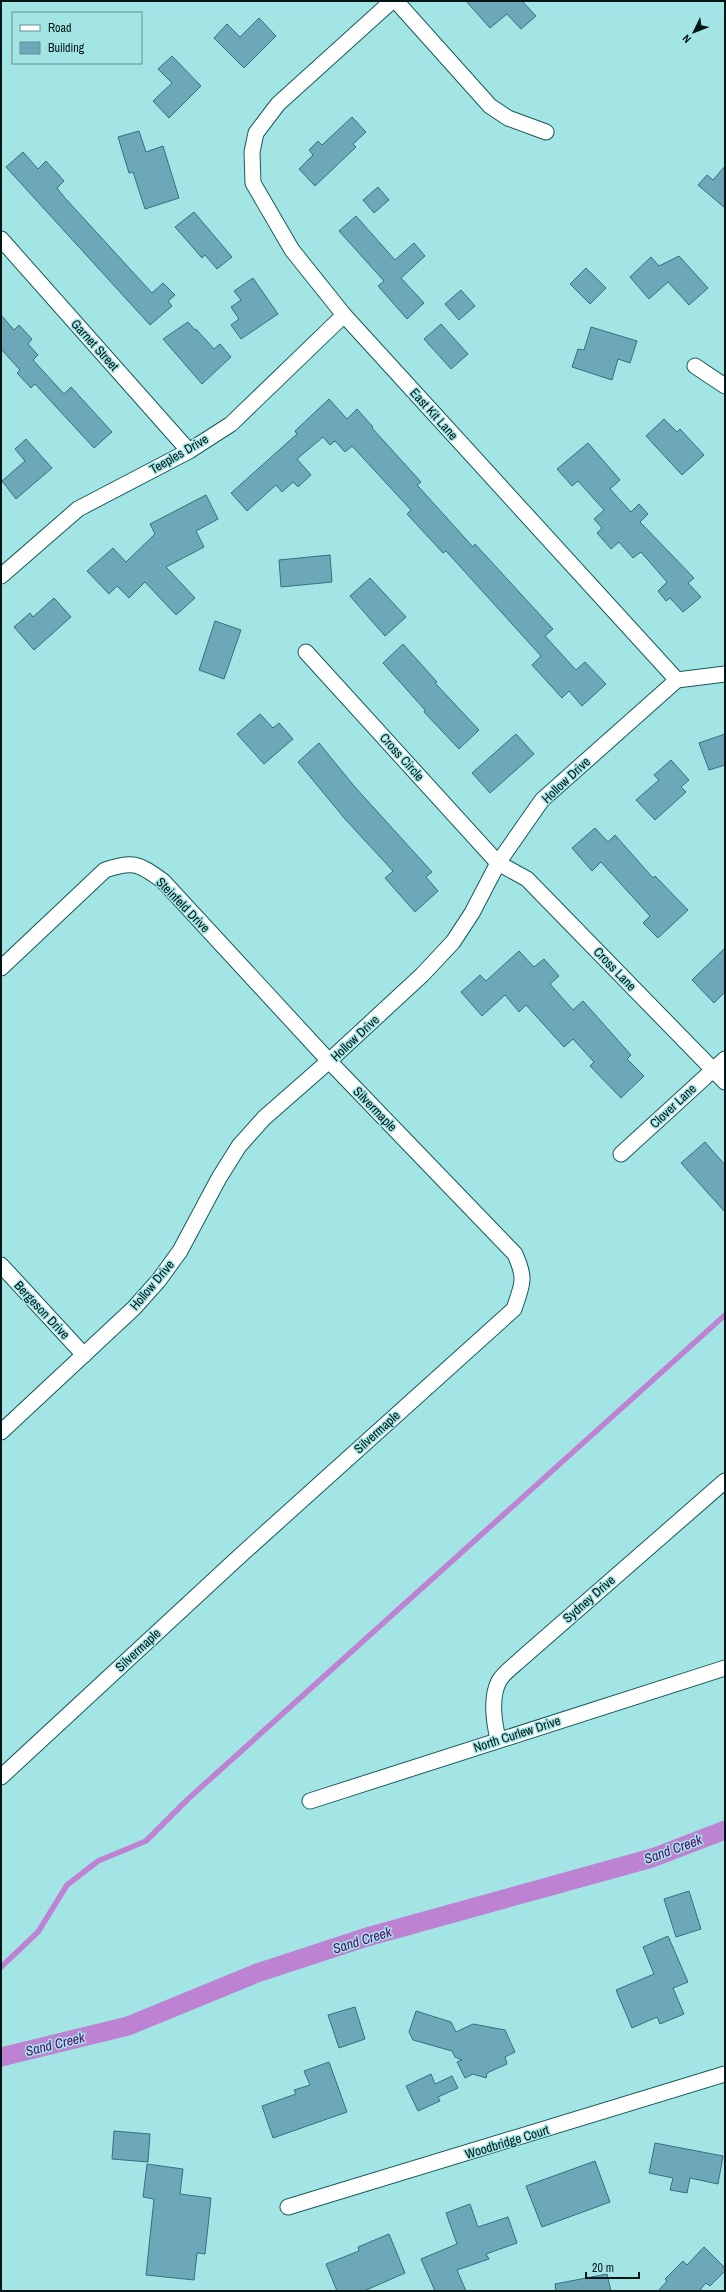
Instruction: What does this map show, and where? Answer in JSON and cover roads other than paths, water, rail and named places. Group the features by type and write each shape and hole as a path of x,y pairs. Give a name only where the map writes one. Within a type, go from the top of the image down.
{"street":[{"name":"East Kit Lane","path":"392,1 278,104 256,133 252,152 253,183 292,250 344,315 677,680"},
{"path":"396,1 490,106 508,118 546,132"},
{"name":"Garnet Street","path":"1,239 189,451"},
{"name":"Teeples Drive","path":"1,576 78,509 189,451 231,424 344,315"},
{"path":"695,366 725,386"},
{"name":"Cross Circle","path":"306,652 498,863"},
{"path":"677,680 725,674"},
{"name":"Hollow Drive","path":"1,1432 134,1308 159,1280 180,1251 219,1178 239,1146 264,1118 329,1061 422,975 453,942 472,913 498,863 542,800 677,680"},
{"name":"Cross Lane","path":"498,863 527,879 714,1069 725,1082"},
{"name":"Steinfeld Drive","path":"1,968 105,870 124,864 142,867 163,881 329,1061"},
{"name":"Clover Lane","path":"621,1154 725,1059"},
{"name":"Silvermaple","path":"1,1777 242,1554 514,1309 520,1292 524,1273 515,1254 329,1061"},
{"name":"Bergeson Drive","path":"1,1265 84,1355"},
{"name":"Sydney Drive","path":"498,1739 494,1721 494,1705 499,1681 521,1659 725,1481"},
{"name":"North Curlew Drive","path":"310,1801 498,1739 725,1668"},
{"name":"Woodbridge Court","path":"288,2208 725,2074"}],"waterway":[{"path":"1,1967 38,1932 67,1885 98,1861 146,1841 188,1799 725,1315"},
{"name":"Sand Creek","path":"1,2057 128,2026 257,1973 367,1937 652,1858 725,1830"}]}
